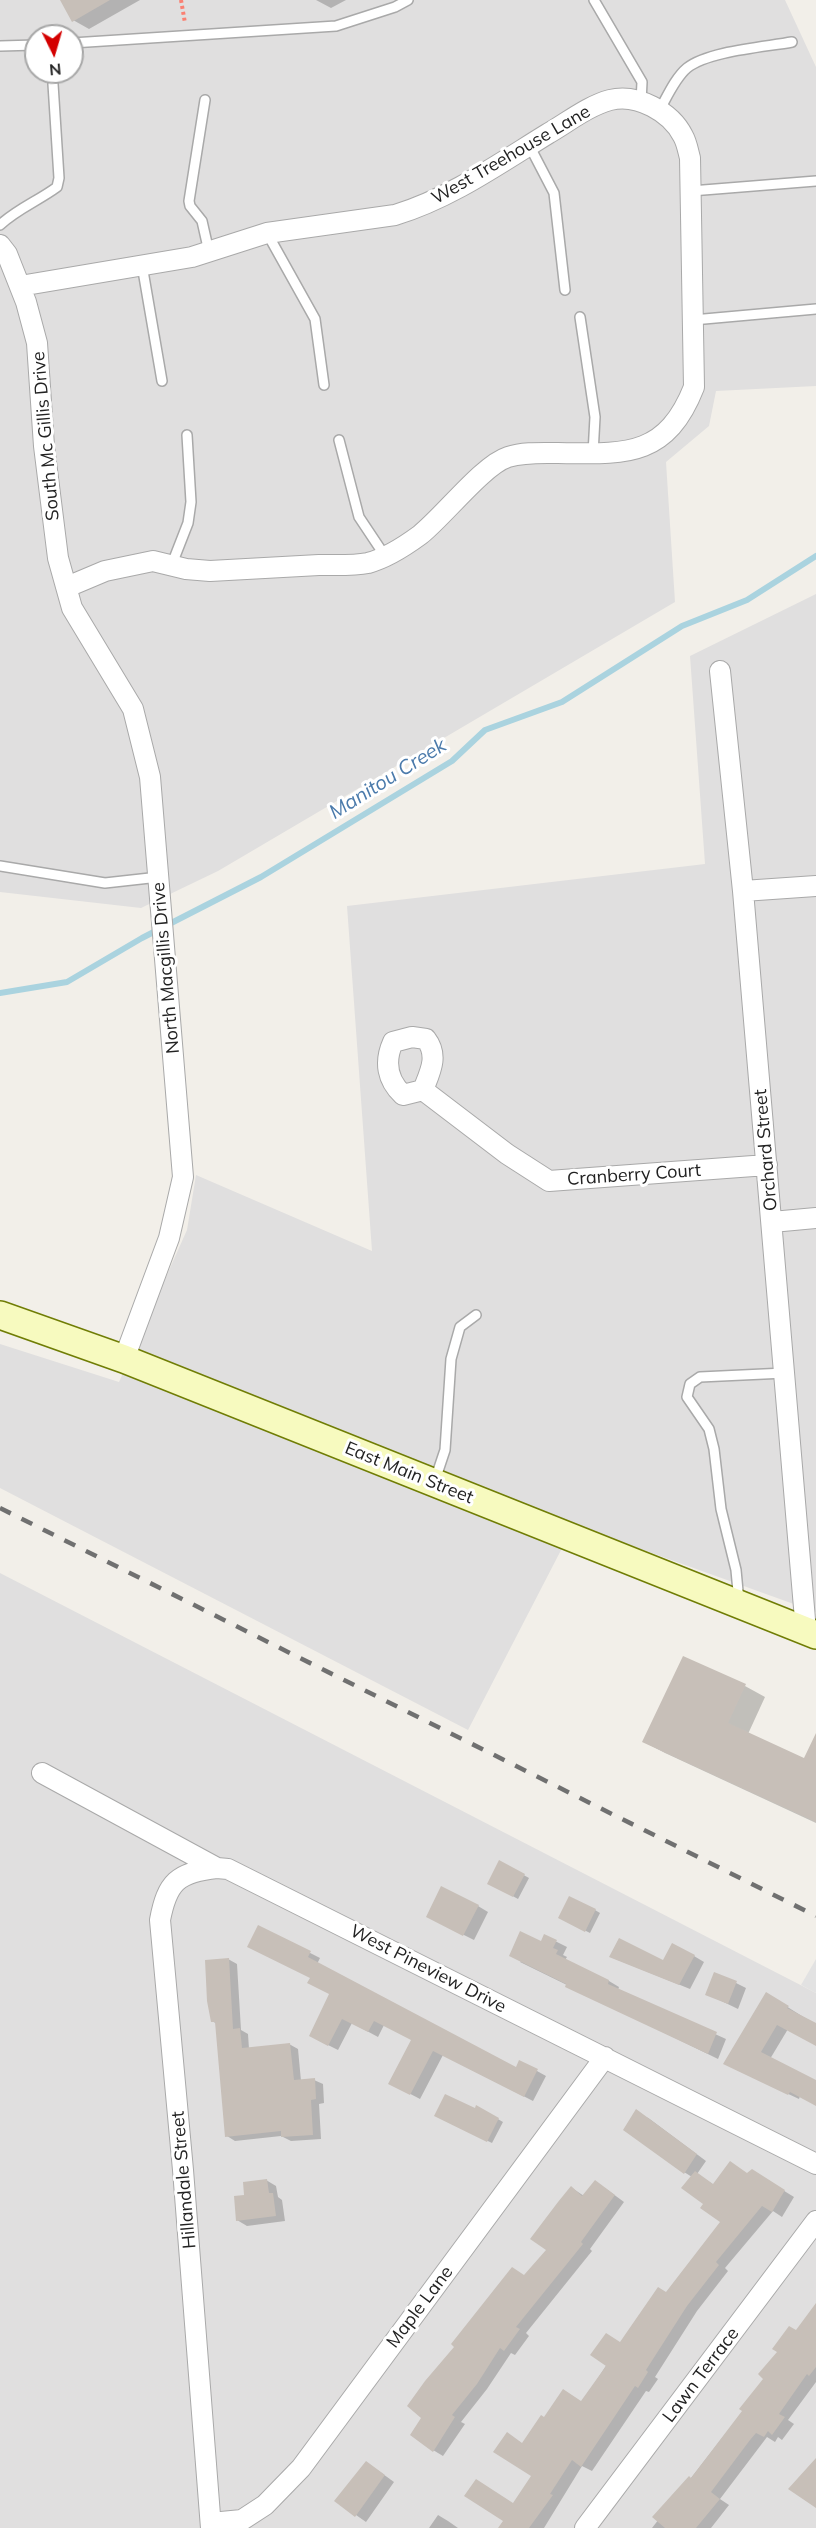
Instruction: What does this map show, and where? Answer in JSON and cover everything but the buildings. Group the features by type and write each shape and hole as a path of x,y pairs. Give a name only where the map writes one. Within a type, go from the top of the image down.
{"main road":[{"name":"East Main Street","path":"0,1315 124,1359 811,1633"}],"street":[{"name":"West Treehouse Lane","path":"20,286 192,257 267,233 395,215 415,209 456,190 580,114 610,100 633,99 659,111 674,124 683,136 690,158 694,387 685,411 674,425 649,444 635,450 593,454 526,453 506,458 488,470 421,534 385,556 368,563 210,571 186,569 153,561 133,563 105,571 67,587"},
{"name":"South Mc Gillis Drive","path":"0,245 7,254 20,286 37,343 44,446 58,558 67,587"},
{"name":"North Macgillis Drive","path":"67,587 72,608 133,709 150,777 183,1177 169,1238 124,1359"},
{"name":"Orchard Street","path":"720,670 743,891 785,1373 811,1633"},
{"path":"743,891 816,886"},
{"name":"Cranberry Court","path":"423,1090 507,1154 549,1181 767,1165"},
{"path":"772,1221 816,1218"},
{"name":"West Pineview Drive","path":"42,1773 217,1868 228,1869 816,2164"},
{"name":"Hillandale Street","path":"211,2525 183,2170 160,1920 165,1896 177,1880 198,1870 217,1868"},
{"name":"Maple Lane","path":"211,2525 242,2520 266,2505 301,2468 605,2057"},
{"name":"Lawn Terrace","path":"585,2528 816,2221"}],"lane":[{"path":"84,42 336,26 395,7 408,0"},
{"path":"594,0 642,82 641,102"},
{"path":"659,111 673,86 687,68 708,57 792,42"},
{"path":"0,46 24,45"},
{"path":"0,225 11,214 44,197 57,187 59,178 53,84"},
{"path":"205,100 189,206 202,221 209,252"},
{"path":"529,146 554,193 566,290"},
{"path":"691,193 816,181"},
{"path":"267,233 315,319 324,385"},
{"path":"142,265 162,381"},
{"path":"693,320 816,309"},
{"path":"580,317 595,417 593,454"},
{"path":"172,564 188,523 192,502 187,435"},
{"path":"339,440 359,517 385,556"},
{"path":"0,866 105,883 159,877"},
{"path":"435,1483 445,1450 451,1359 460,1327 476,1315"},
{"path":"739,1604 736,1570 721,1509 714,1449 709,1429 687,1397 690,1384 700,1377 785,1373"}],"path":[{"path":"181,0 188,37"}],"shaded area":[{"path":"0,0 785,0 816,67 816,386 716,391 709,426 666,462 675,602 218,871 141,908 0,892"},
{"path":"816,594 816,1612 574,1525 468,1730 0,1488 0,1344 119,1382 187,1230 196,1175 372,1251 347,906 705,864 690,656"},
{"path":"0,1573 816,1993 816,2528 0,2528"},
{"path":"816,1959 816,1993 801,1985"}],"waterway":[{"name":"Manitou Creek","path":"0,993 67,982 142,938 261,877 452,761 485,730 562,702 682,626 747,600 816,556"}],"railway":[{"path":"0,1508 816,1916"}]}
